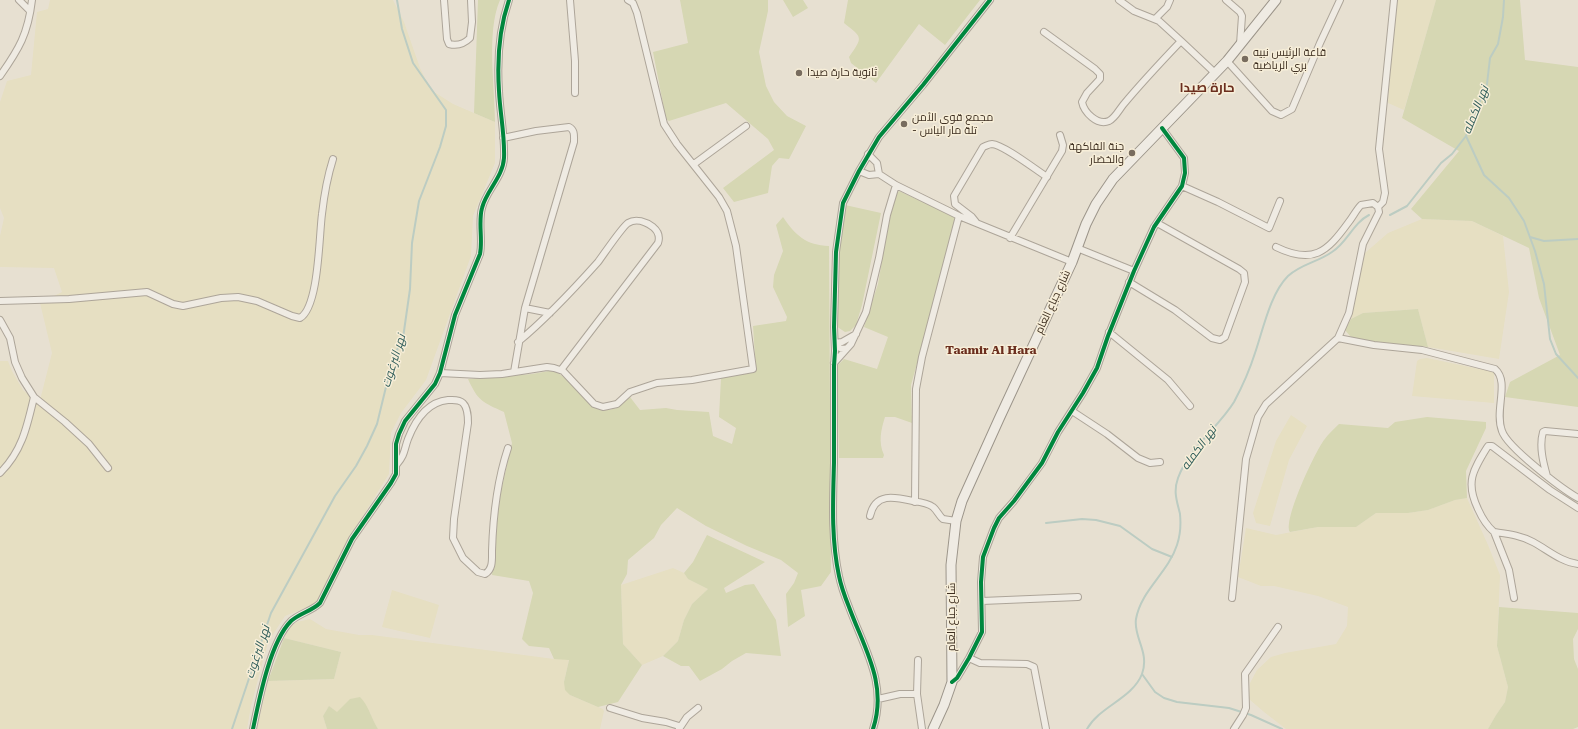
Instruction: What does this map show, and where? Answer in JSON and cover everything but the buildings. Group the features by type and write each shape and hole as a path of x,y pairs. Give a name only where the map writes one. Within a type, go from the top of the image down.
{"main road":[{"name":"شارع جباع العام","path":"933,729 944,705 952,682 951,565 956,521 962,501 1072,262 1086,224 1096,204 1113,179 1227,61 1275,1"}],"street":[{"path":"20,0 30,11"},
{"path":"0,76 16,53 24,38 32,0"},
{"path":"444,0 447,39 450,44 458,45 470,38 472,22 471,0"},
{"path":"253,729 260,692 284,631 292,621 320,604 352,539 396,474 396,444 405,421 435,384 440,373 455,315 480,254 480,215 487,196 503,166 503,138 499,90 500,40 503,17 509,0"},
{"path":"570,0 575,61 575,93"},
{"path":"440,373 480,375 547,368 561,370 594,404 603,407 617,404 630,392 657,383 692,380 753,369 736,246 727,210 719,197 677,144 664,124 637,13 633,3 628,0"},
{"path":"873,729 876,716 878,690 866,647 839,577 835,553 833,485 834,332 838,226 843,203 868,154 990,0"},
{"path":"1120,0 1134,11 1159,21 1215,73"},
{"path":"1155,19 1167,7 1170,0"},
{"path":"1226,0 1240,12 1242,16 1240,44"},
{"path":"1227,61 1272,111 1281,115 1289,112 1292,109 1340,0"},
{"path":"1378,207 1383,202 1386,193 1380,148 1394,0"},
{"path":"1044,32 1099,72 1100,79 1087,93 1082,102 1087,113 1093,118 1105,121 1108,121 1115,116 1144,79 1181,41"},
{"path":"694,164 746,126"},
{"path":"503,138 569,127 573,131 574,135 574,142 525,308 514,372"},
{"path":"952,682 957,678 969,658 982,632 981,582 984,557 994,528 999,518 1014,501 1042,463 1058,432 1097,368 1109,332 1134,271 1157,223 1182,186 1185,173 1184,158 1162,128"},
{"path":"1010,238 1062,151 1063,145 1060,135"},
{"path":"976,222 955,204 954,196 983,147 991,144 996,145 1047,177"},
{"path":"868,154 877,163 879,174"},
{"path":"0,301 147,292 173,304 183,306 238,296 257,301 300,318 307,310 313,293 320,251 322,216 328,176 333,160"},
{"path":"859,171 868,175 879,174 896,185 959,216 1072,262"},
{"path":"834,363 853,340 866,312 879,258 886,216 896,185"},
{"path":"1182,186 1218,202 1269,228 1280,201"},
{"path":"1276,246 1283,250 1305,255 1319,254 1330,246 1362,205 1373,204 1378,207"},
{"path":"1232,598 1246,459 1258,417 1266,404 1338,338 1350,313 1364,244 1379,212 1378,207"},
{"path":"916,502 916,389 922,357 959,216"},
{"path":"518,342 538,326 598,262 627,224 634,221 639,221 656,229 660,237 658,243 561,370"},
{"path":"1129,282 1175,310 1212,338 1220,340 1225,337 1245,282 1244,273 1219,256 1157,223"},
{"path":"1077,248 1134,271"},
{"path":"525,308 550,313"},
{"path":"0,320 10,338 15,362 22,378 34,397 89,444 108,468"},
{"path":"834,332 839,337 847,338"},
{"path":"1109,332 1168,380 1190,406"},
{"path":"835,343 856,334"},
{"path":"1338,338 1374,345 1422,350 1495,368 1499,372 1502,383 1499,421 1504,436 1547,477 1578,498"},
{"path":"835,343 839,348 847,348"},
{"path":"0,473 13,459 22,441 34,397"},
{"path":"397,464 404,457 412,429 424,412 434,404 446,400 459,400 463,402 467,411 468,423 454,519 453,538 463,558 478,572 485,574 488,571 492,561 494,519 503,461 508,448"},
{"path":"1072,411 1107,434 1138,458 1150,463 1160,462"},
{"path":"1547,477 1542,458 1543,432 1578,434"},
{"path":"1514,598 1509,570 1494,532 1481,515 1473,498 1471,488 1471,479 1474,470 1488,446 1492,446 1550,490 1578,508"},
{"path":"870,516 873,507 880,500 891,497 927,504 934,508 943,519 956,521"},
{"path":"1494,532 1520,536 1561,559 1578,564"},
{"path":"982,601 1078,597"},
{"path":"1234,729 1246,708 1245,674 1278,627"},
{"path":"969,658 980,663 1027,664 1034,667 1046,729"},
{"path":"918,660 917,694 922,729"},
{"path":"878,699 900,694 917,694"},
{"path":"610,708 642,718 666,722 679,728 690,714 698,708"}],"shaded area":[{"path":"50,0 393,0 404,22 420,68 431,90 453,104 495,122 495,163 473,216 471,256 426,380 401,413 391,433 389,474 354,530 317,601 313,605 285,616 268,642 251,706 247,729 0,729 0,361 8,361 23,390 39,404 52,353 40,303 62,292 54,268 0,267 0,236 4,218 0,208 0,102 7,81 31,75 37,12 48,9"},
{"path":"1397,0 1436,0 1404,110 1388,103 1393,26"},
{"path":"1422,219 1472,221 1503,236 1509,292 1499,359 1428,347 1418,309 1363,313 1351,319 1365,253 1388,233"},
{"path":"1427,358 1494,372 1494,403 1412,396 1417,361"},
{"path":"1291,415 1307,426 1289,460 1270,526 1256,523 1253,513 1276,441"},
{"path":"1467,498 1500,575 1497,646 1508,687 1505,702 1488,729 1286,729 1249,699 1250,683 1257,670 1271,657 1336,644 1347,626 1348,607 1318,596 1274,586 1261,586 1238,577 1246,528 1276,535 1318,527 1356,527 1376,513 1408,513 1428,510 1455,500"},
{"path":"673,568 684,573 688,579 708,589 692,604 684,620 678,641 663,656 642,665 623,644 621,585"},
{"path":"392,590 439,605 430,638 382,627"},
{"path":"310,619 326,629 359,635 372,635 554,659 569,659 564,682 570,695 603,709 604,711 600,729 378,729 372,720 370,712 343,707 337,713 329,706 323,716 327,729 257,729 268,681 334,679 341,652 284,638 291,626 297,622"}],"green space":[{"path":"478,0 500,0 493,28 492,43 495,122 474,113"},
{"path":"680,0 768,0 768,11 759,52 766,86 774,102 787,116 806,126 789,159 779,158 772,166 768,193 734,202 723,188 774,150 768,139 726,103 669,121 666,119 653,52 688,43"},
{"path":"783,0 803,0 808,8 793,17"},
{"path":"848,0 980,0 945,45 919,24 876,83 851,63 849,57 857,45 859,38 855,32 844,23"},
{"path":"1436,0 1520,0 1525,60 1578,67 1578,407 1505,397 1510,382 1560,355 1539,298 1529,248 1472,221 1422,219 1411,209 1459,151 1402,118"},
{"path":"899,191 950,215 957,221 911,385 912,423 895,417 885,417 881,436 881,445 884,455 883,458 839,458 837,366 844,359 877,369 888,337 864,327 878,284 890,214 896,194"},
{"path":"845,205 881,213 862,305 856,325 850,331 845,332 836,326 838,246"},
{"path":"783,217 792,229 802,238 814,244 829,246 831,572 821,586 801,590 805,616 788,627 786,594 794,583 798,573 781,560 747,546 706,526 677,508 661,525 654,538 628,560 627,574 621,585 623,644 642,665 618,702 598,707 570,695 565,690 564,682 569,660 554,659 549,648 529,646 522,639 533,593 529,581 492,575 501,491 512,443 504,412 490,406 482,400 475,392 468,379 532,374 549,371 557,372 572,384 590,405 609,410 617,408 630,397 640,410 666,408 709,412 713,436 732,444 736,428 719,417 721,378 756,372 753,326 786,321 787,317 773,287 774,275 783,251 776,225"},
{"path":"1418,309 1428,347 1357,340 1350,336 1345,330 1351,319 1363,313"},
{"path":"1427,417 1486,422 1486,428 1466,471 1467,498 1455,500 1428,510 1408,513 1376,513 1356,527 1318,527 1290,532 1289,525 1291,514 1307,471 1324,440 1339,424 1388,428 1395,422"},
{"path":"707,535 765,562 724,588 726,593 745,585 754,584 776,620 781,656 746,653 700,681 689,666 681,666 663,656 678,641 684,620 692,604 708,589 688,579 684,573 693,562"},
{"path":"1499,607 1578,613 1578,629 1573,639 1574,659 1578,669 1578,727 1573,729 1488,729 1505,702 1508,687 1497,646"},
{"path":"284,638 341,652 334,679 268,681"},
{"path":"360,697 366,704 378,729 327,729 323,716 329,706 337,712 350,699"}],"waterway":[{"name":"نهر البرغوت","path":"232,729 271,613 335,496 356,466 367,446 377,424 393,358 403,338 410,289 412,243 419,201 440,147 446,126 446,110 413,63 402,29 397,0"},
{"name":"نهر الكمله","path":"1390,215 1407,206 1441,163 1452,154 1466,136 1487,84 1490,58 1498,44 1503,17 1504,0"},
{"path":"1466,136 1484,175 1509,198 1524,221 1535,251 1544,284 1550,339 1556,354 1578,378"},
{"name":"نهر الكمله","path":"1087,729 1100,714 1131,690 1142,674 1144,659 1137,632 1136,619 1143,599 1168,564 1177,545 1180,534 1180,514 1176,492 1178,478 1189,457 1234,402 1251,365 1276,292 1288,276 1293,272 1327,255 1342,244 1359,223 1369,215"},
{"path":"1530,237 1544,241 1578,239"},
{"path":"1046,523 1082,519 1096,520 1120,526 1152,549 1172,557"},
{"path":"1142,674 1155,692 1164,698 1177,702 1229,708 1251,715 1282,729"}],"cycle path":[{"path":"253,729 266,672 277,643 291,621 320,603 352,539 396,474 396,444 405,421 435,384 440,373 455,315 480,254 480,219 482,208 487,196 498,178 503,165 504,150 498,68 501,34 509,0"},
{"path":"873,729 877,713 878,697 876,681 867,652 841,584 836,562 834,534 834,327 836,252 843,203 859,171 879,137 923,85 990,0"},
{"path":"952,682 957,678 982,632 981,582 983,557 994,528 999,518 1014,501 1042,463 1058,432 1097,368 1134,271 1154,227 1182,186 1185,173 1184,158 1162,128"}],"place":[{"name":"قاعة الرئيس نبيه بري الرياضية","path":"1245,59"},
{"name":"ثانوية حارة صيدا","path":"799,73"},
{"name":"مجمع قوى الأمن - تلة مار الياس","path":"904,124"},
{"name":"جنة الفاكهة والخضار","path":"1132,153"}],"district":[{"name":"حارة صيدا","path":"1207,88"},
{"name":"Taamir Al Hara","path":"991,350"}]}
